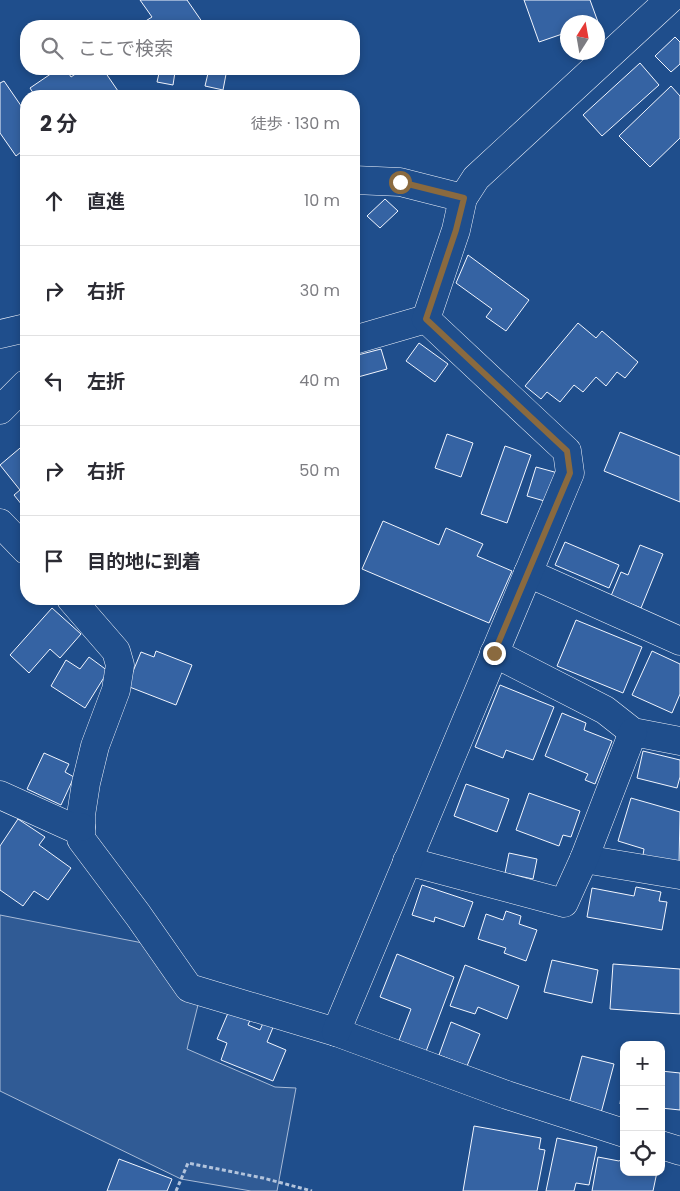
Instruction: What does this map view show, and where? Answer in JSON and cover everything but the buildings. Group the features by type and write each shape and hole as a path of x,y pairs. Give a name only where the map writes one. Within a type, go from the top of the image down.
{"street":[{"path":"426,319 456,230 464,198 476,178 655,5"},
{"path":"360,180 400,182 464,198"},
{"path":"360,338 426,319"},
{"path":"336,1032 570,473 567,451 426,319"},
{"path":"0,334 20,329"},
{"path":"0,410 20,390"},
{"path":"0,522 20,544"},
{"path":"528,573 680,641"},
{"path":"77,605 116,651 120,665 116,690 95,746 81,815 81,839 138,915 189,988 336,1032 507,1095 620,1132"},
{"path":"494,653 605,710 633,732 680,741"},
{"path":"407,861 564,903 584,859 633,732"},
{"path":"0,795 70,827 81,827"},
{"path":"584,859 680,875"},
{"path":"665,1146 680,1151"}],"path":[{"path":"176,1191 188,1163 262,1178 312,1191"}],"shaded area":[{"path":"0,915 153,945 204,981 187,1049 275,1087 296,1088 277,1191 251,1191 181,1179 0,1091"}],"route":[{"path":"400,182 464,198 456,230 426,319 567,451 570,473 494,653"}]}
